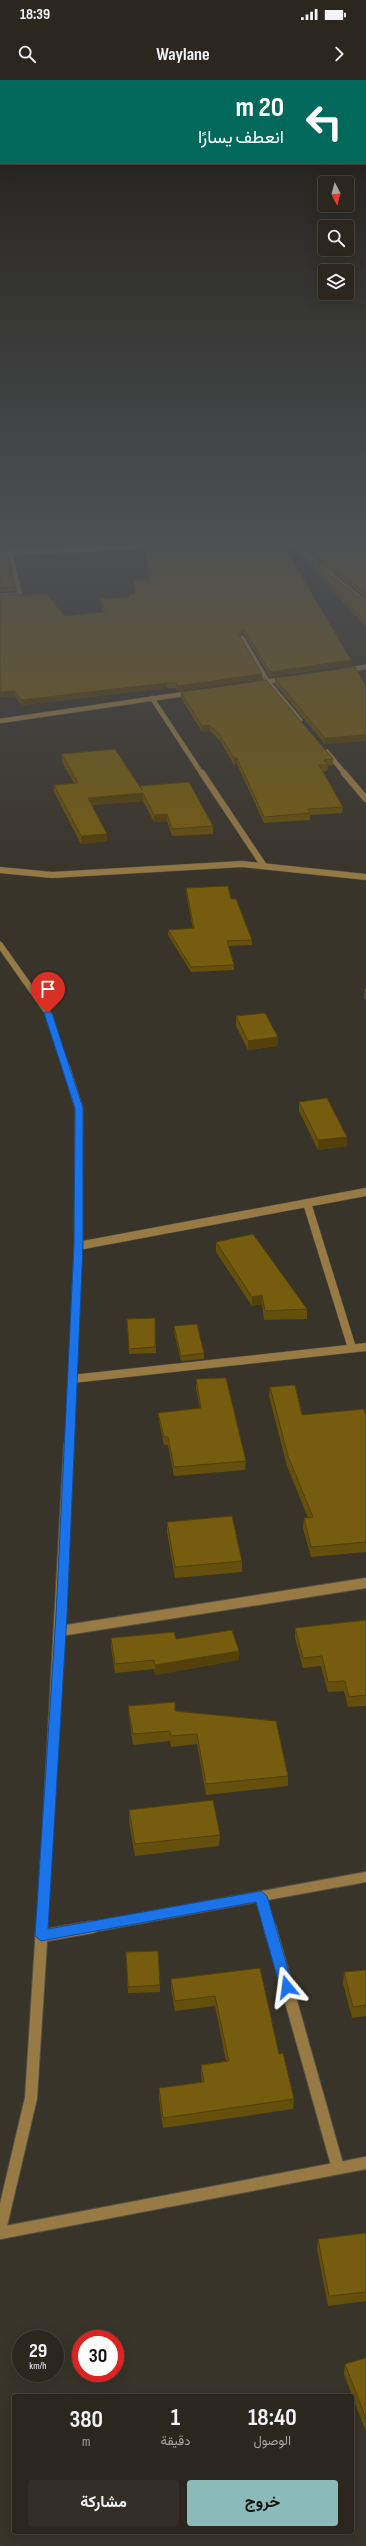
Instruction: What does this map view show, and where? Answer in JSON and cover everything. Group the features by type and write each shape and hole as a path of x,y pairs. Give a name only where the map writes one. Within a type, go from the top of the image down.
{"street":[{"path":"254,659 268,682 302,723"},
{"path":"336,671 366,667"},
{"path":"253,684 291,678"},
{"path":"0,721 198,692"},
{"path":"152,698 264,866"},
{"path":"322,746 366,799"},
{"path":"0,870 52,874 242,864 366,877"},
{"path":"0,945 48,1013 79,1108 78,1246 60,1631 31,2098 0,2231 366,2163"},
{"path":"78,1246 366,1192"},
{"path":"307,1203 352,1348"},
{"path":"72,1379 366,1347"},
{"path":"60,1631 366,1583"},
{"path":"41,1936 366,1877"},
{"path":"261,1896 338,2168"}],"building":[{"path":"0,659 253,659 262,674 177,686 176,683 167,683 21,700 15,691 0,692"},
{"path":"262,659 351,660 270,672"},
{"path":"355,667 366,686 366,735 325,738 275,678"},
{"path":"266,680 333,759 324,760 328,765 319,765 343,807 308,809 310,813 264,817 237,758 234,758 220,735 210,725 202,726 181,692"},
{"path":"115,749 142,790 140,786 189,782 213,826 172,829 167,814 154,815 143,793 88,798 107,834 81,836 54,785 78,783 62,754"},
{"path":"228,886 231,899 236,899 252,940 227,941 234,965 191,967 168,930 194,928 186,888"},
{"path":"265,1013 278,1037 248,1041 236,1016"},
{"path":"327,1098 347,1137 318,1140 299,1102"},
{"path":"253,1234 307,1309 265,1311 262,1295 252,1297 216,1242"},
{"path":"155,1318 155,1347 129,1349 127,1319"},
{"path":"197,1324 204,1353 181,1356 174,1326"},
{"path":"226,1378 246,1461 174,1467 168,1437 164,1437 158,1413 201,1408 196,1379"},
{"path":"295,1385 302,1415 364,1409 366,1415 366,1542 311,1547 304,1518 313,1517 288,1456 270,1387"},
{"path":"232,1516 242,1561 175,1567 167,1522"},
{"path":"366,1620 366,1695 349,1697 345,1681 328,1682 322,1656 303,1658 295,1628"},
{"path":"232,1630 239,1651 155,1665 154,1660 115,1664 111,1638 174,1632 176,1639"},
{"path":"175,1702 175,1711 276,1721 288,1776 206,1784 197,1734 171,1736 170,1731 133,1734 128,1706"},
{"path":"213,1800 220,1835 135,1844 129,1810"},
{"path":"158,1951 160,1985 128,1987 126,1952"},
{"path":"260,1968 279,2054 283,2053 294,2099 163,2118 159,2088 204,2082 201,2065 229,2061 215,1996 175,2001 171,1979"},
{"path":"366,1970 366,2005 353,2007 344,1972"},
{"path":"366,2233 366,2292 329,2296 318,2239"},
{"path":"366,2358 366,2419 345,2364"}],"route":[{"path":"48,1013 79,1108 79,1123 78,1246 61,1615 41,1936 261,1896 287,1987"}]}
